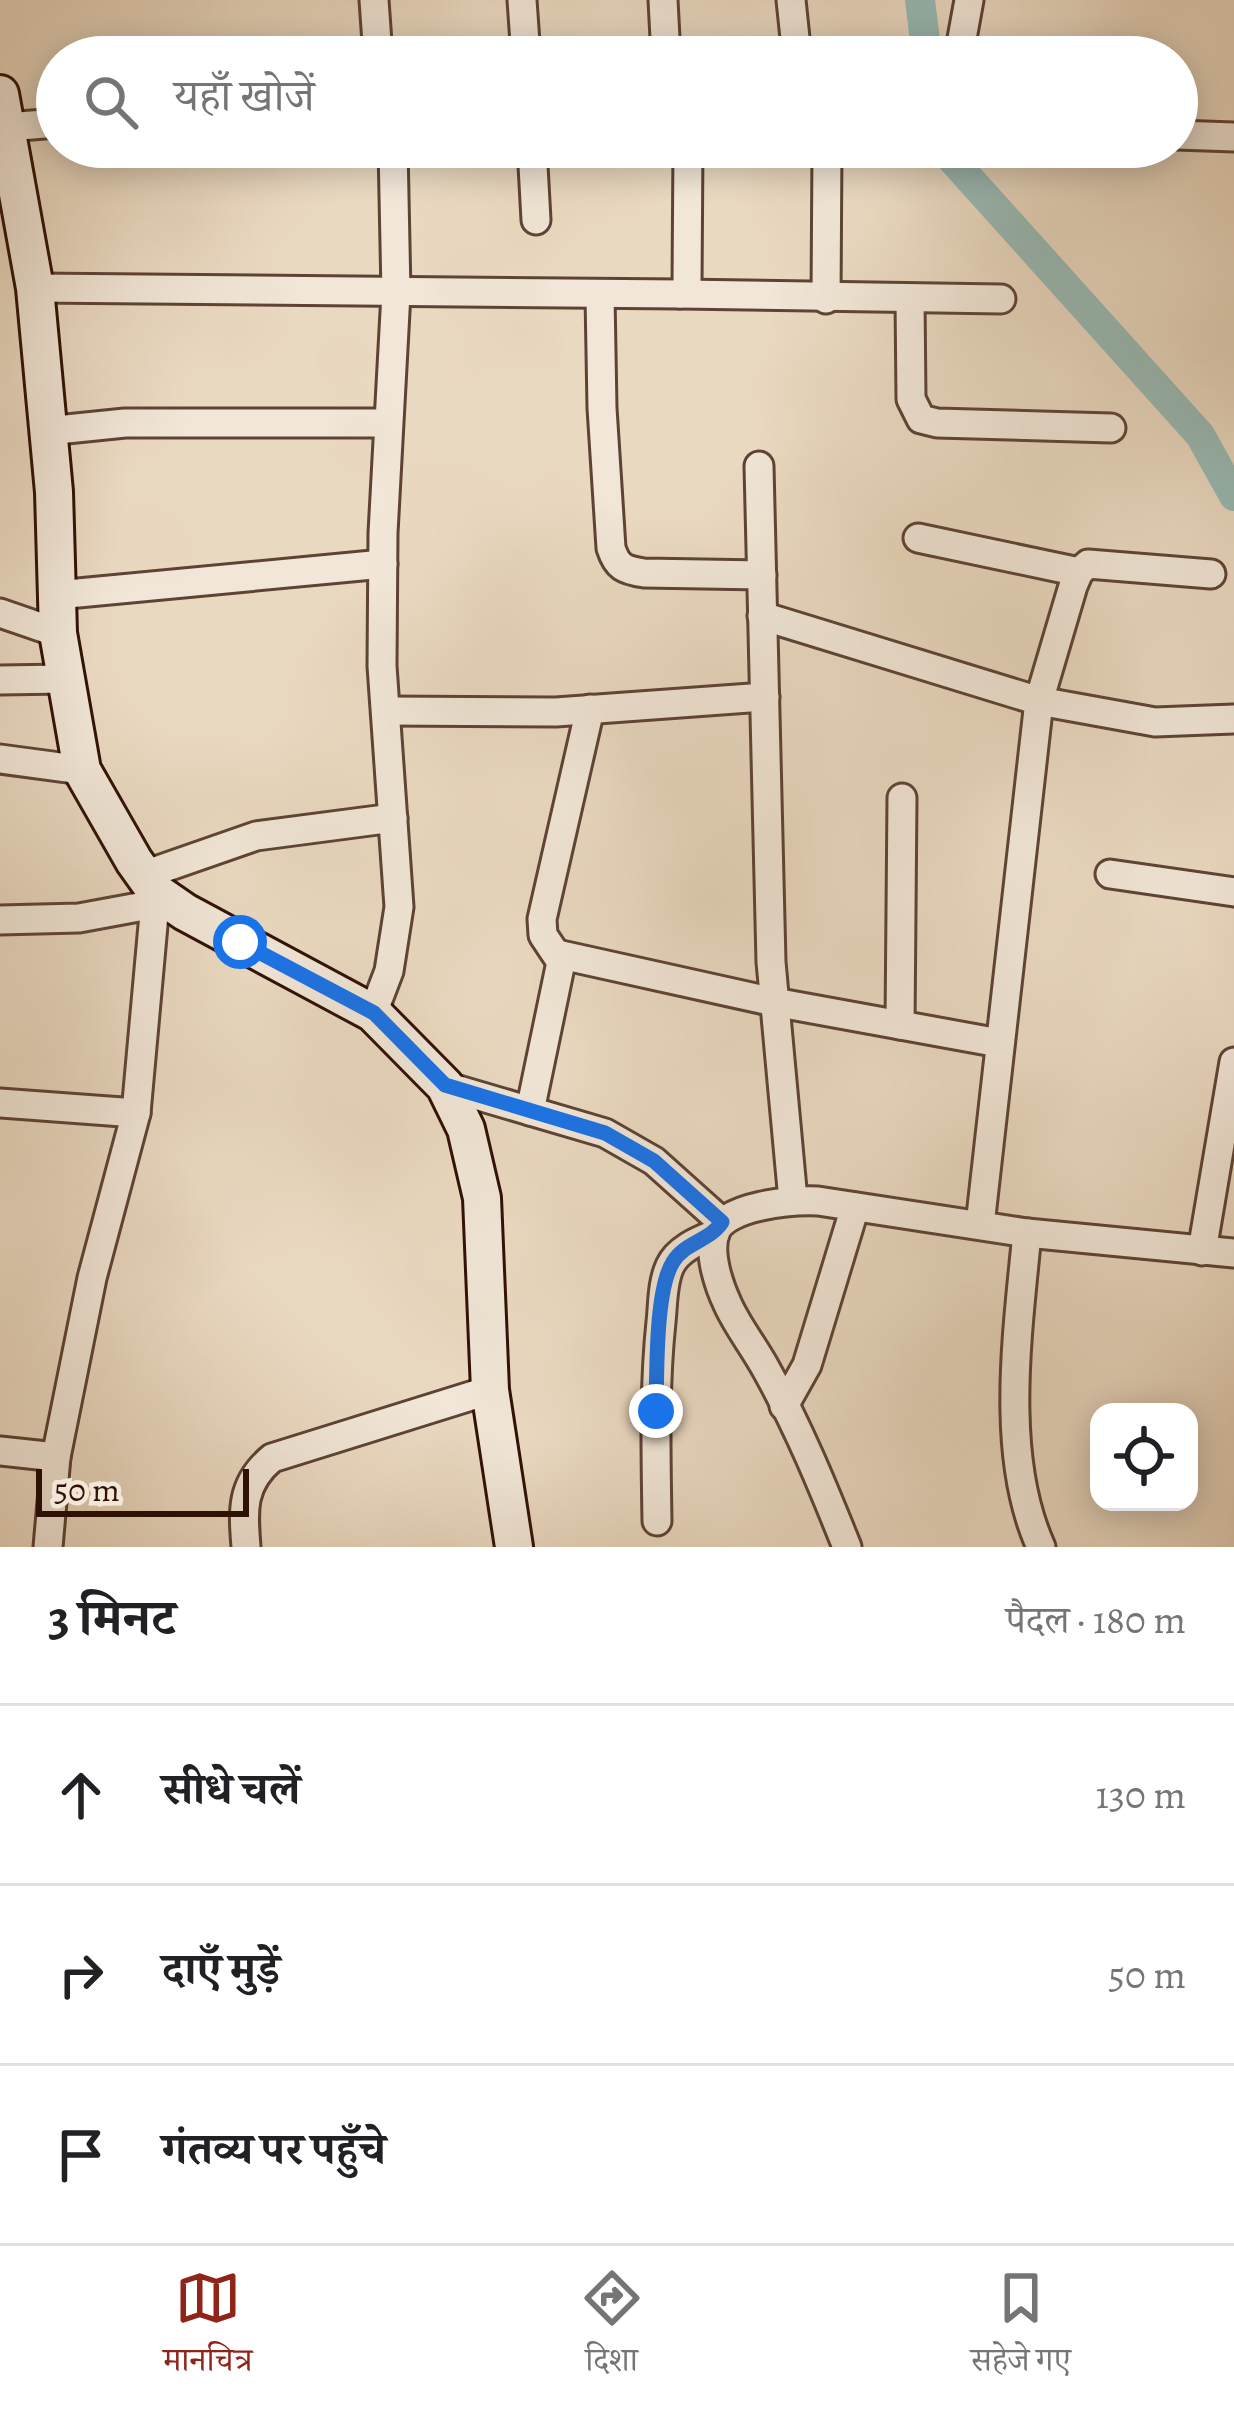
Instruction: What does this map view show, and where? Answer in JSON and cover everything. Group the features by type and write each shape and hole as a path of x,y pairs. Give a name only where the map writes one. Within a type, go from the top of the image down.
{"street":[{"path":"374,0 377,36"},
{"path":"523,0 525,36"},
{"path":"663,0 665,36"},
{"path":"791,0 794,36"},
{"path":"962,36 969,0"},
{"path":"36,117 2,108 35,288 54,492 58,633 82,770 152,890 374,1013 445,1085 466,1129 482,1198 490,1390 514,1547"},
{"path":"1198,135 1234,136"},
{"path":"374,1013 398,929 383,564 396,293 393,168"},
{"path":"533,168 536,220"},
{"path":"680,294 687,286 688,168"},
{"path":"826,299 827,168"},
{"path":"35,288 1001,299"},
{"path":"601,296 602,408 616,564 626,571 644,573 762,575"},
{"path":"910,299 911,399 921,419 1112,428"},
{"path":"47,431 125,423 388,423"},
{"path":"759,466 774,1002 793,1200"},
{"path":"918,538 1078,572"},
{"path":"57,595 383,564"},
{"path":"980,1226 1040,701 1078,572 1088,564 1100,564 1211,574"},
{"path":"0,613 58,633"},
{"path":"762,616 1040,701 1155,722 1234,718"},
{"path":"0,680 64,680"},
{"path":"386,711 590,710 765,697"},
{"path":"530,1111 561,962 543,935 542,919 590,710"},
{"path":"0,759 82,770"},
{"path":"900,1025 902,798"},
{"path":"0,920 80,918 152,890 256,836 393,818"},
{"path":"1110,874 1234,892"},
{"path":"48,1547 56,1457 92,1278 136,1113 152,890"},
{"path":"556,954 774,1002 999,1043"},
{"path":"1202,1251 1234,1062"},
{"path":"445,1085 605,1133 633,1148 718,1228 717,1274 728,1305 784,1406 847,1547"},
{"path":"0,1103 136,1113"},
{"path":"657,1521 656,1392 670,1267 692,1244 740,1213 793,1200 1028,1233 1234,1253"},
{"path":"784,1406 807,1366 855,1207"},
{"path":"1028,1233 1015,1365 1020,1472 1041,1547"},
{"path":"246,1547 245,1496 252,1479 272,1458 490,1390"},
{"path":"0,1451 56,1457"}],"waterway":[{"path":"920,0 924,36"},
{"path":"960,168 1200,435 1234,496"}],"route":[{"path":"240,942 374,1013 445,1085 605,1133 654,1161 722,1222 715,1234 692,1244 670,1267 664,1291 656,1411"}]}
